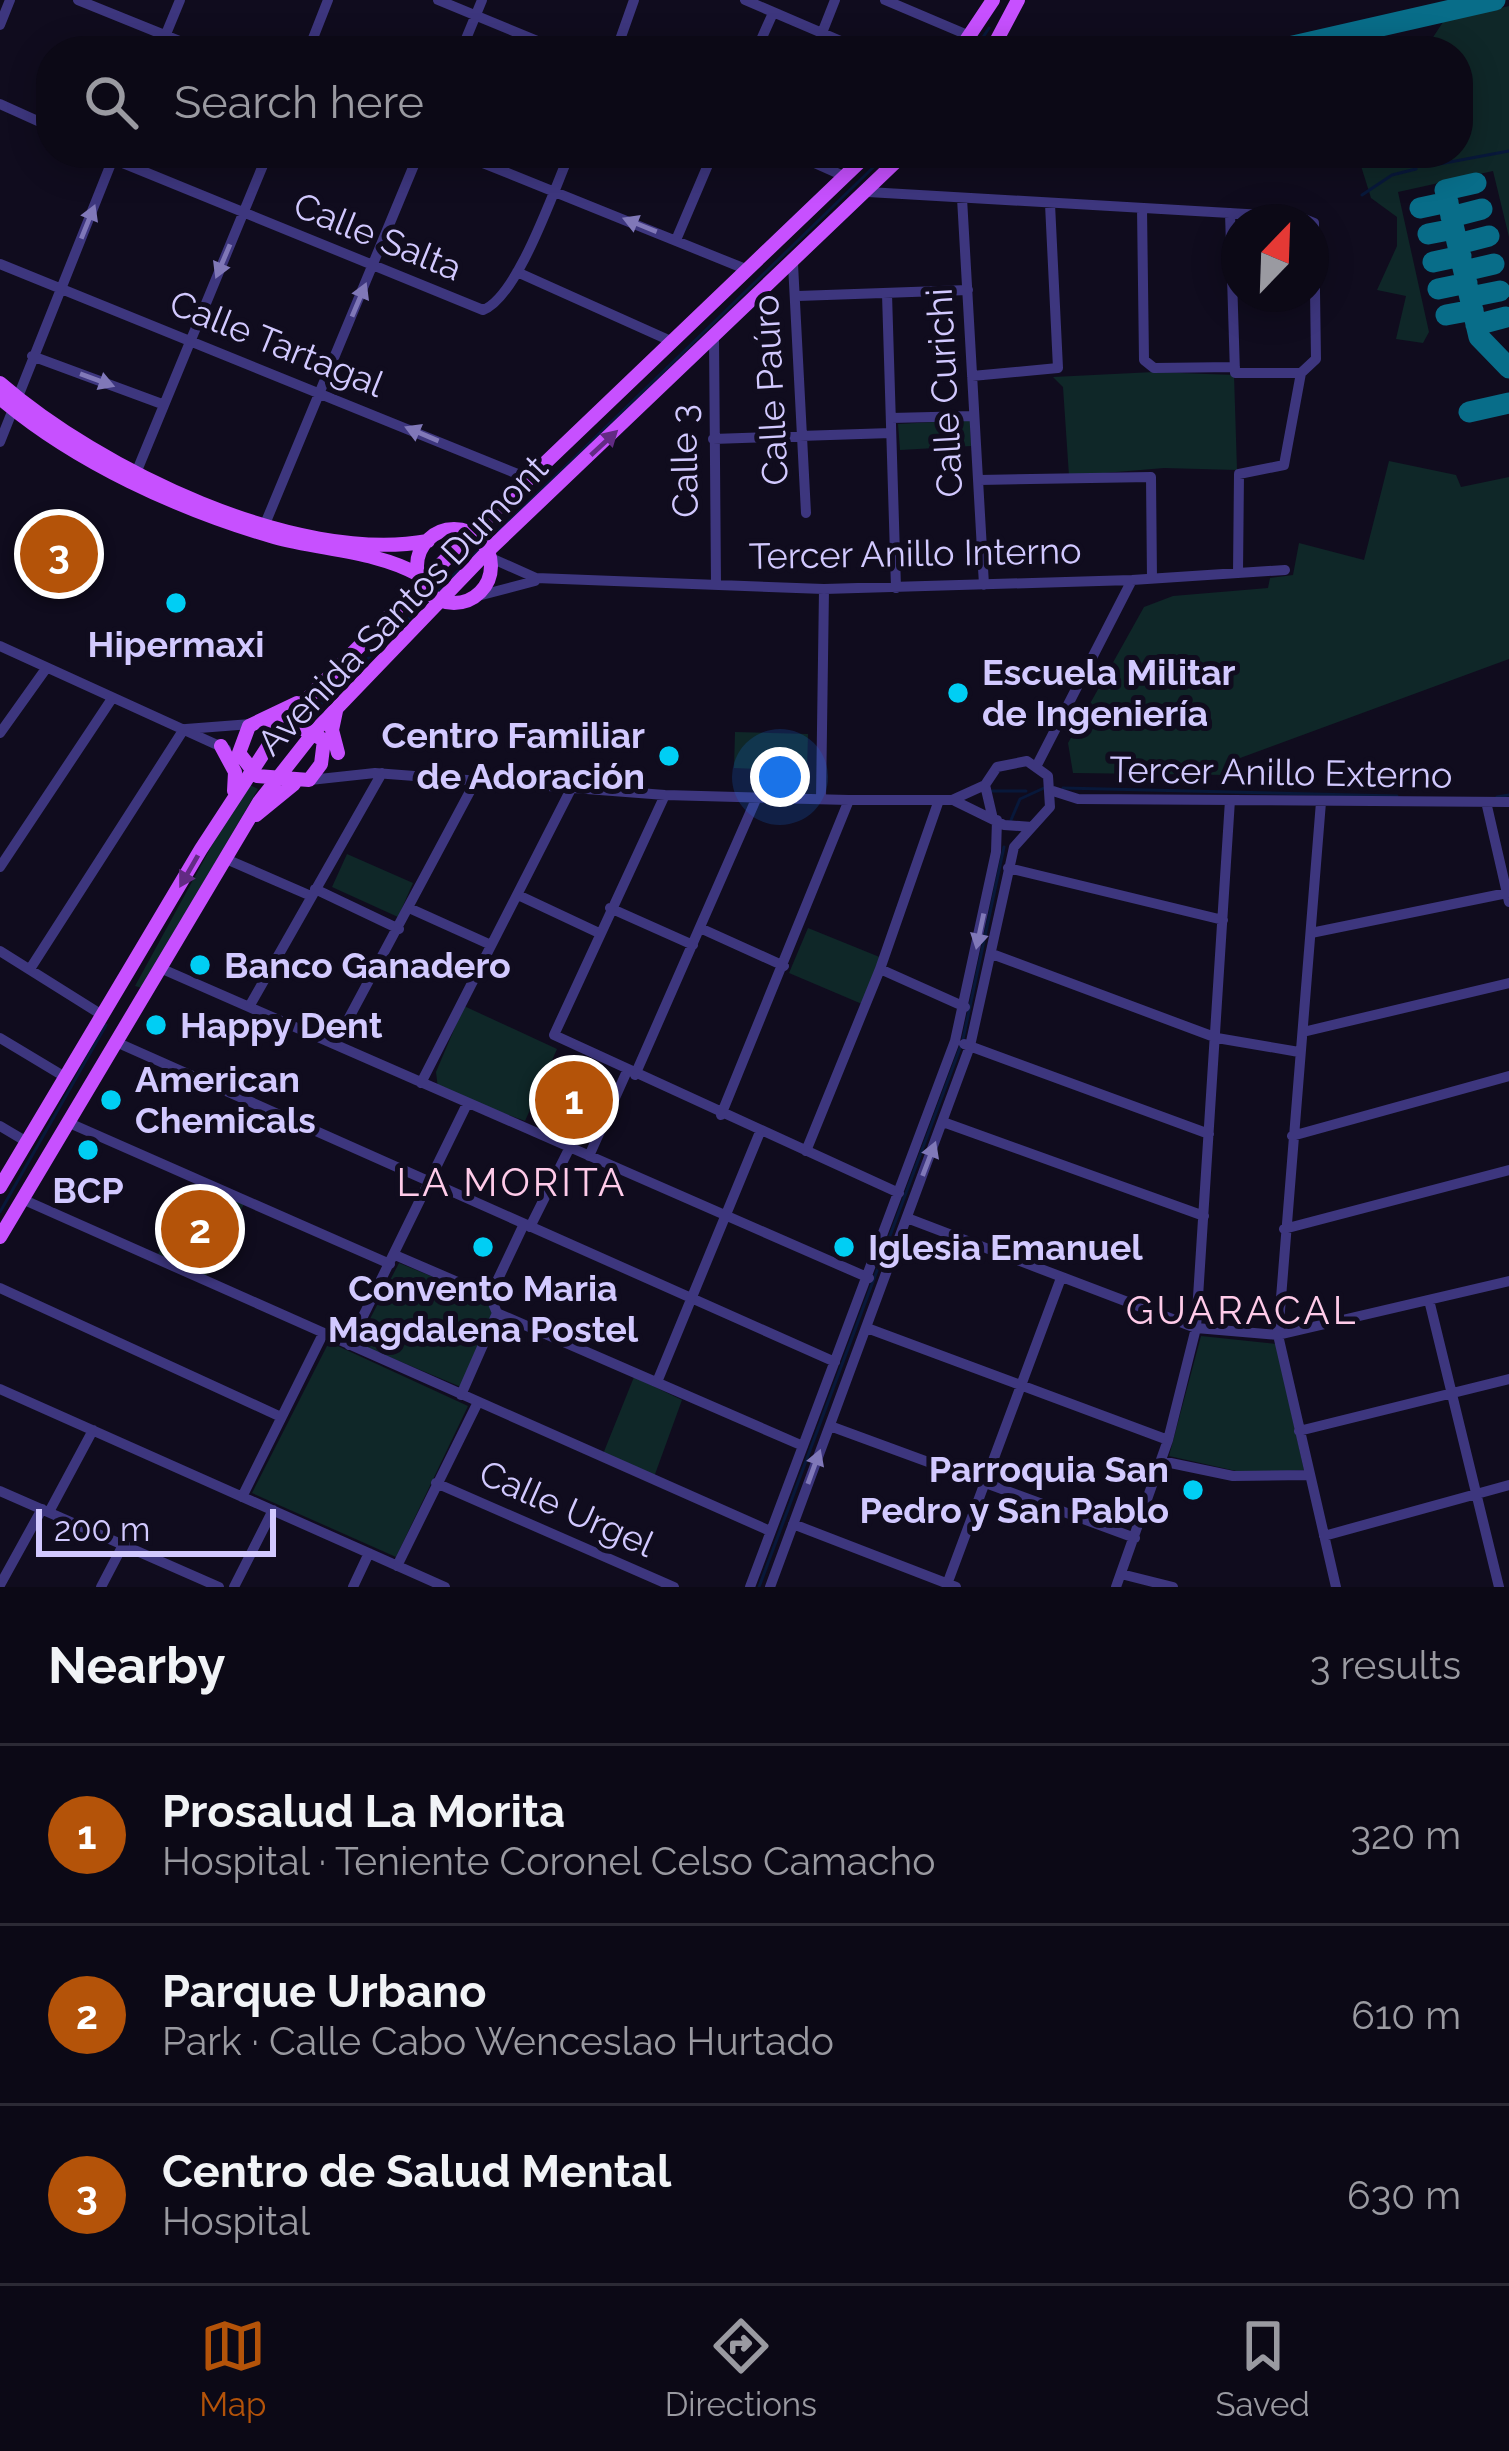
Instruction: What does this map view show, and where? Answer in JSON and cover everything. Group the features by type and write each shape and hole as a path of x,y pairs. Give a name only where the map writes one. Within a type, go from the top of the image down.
{"main road":[{"path":"971,36 993,0"},
{"path":"999,36 1015,0"},
{"name":"Avenida Santos Dumont","path":"0,1187 230,803 245,765 308,697 714,338 855,168"},
{"name":"Avenida Santos Dumont","path":"0,1237 272,781 404,637 429,589 483,545 510,498 530,478 748,270 776,266 868,193 891,168"},
{"path":"0,383 7,409 99,463 205,512 377,546 428,541"},
{"path":"7,409 236,518 332,552 386,562 429,589 471,598"},
{"path":"429,589 419,556 428,541 510,498"},
{"path":"404,637 471,598 489,580 483,545 442,531"},
{"path":"332,552 375,555 377,546"},
{"path":"304,780 272,781 245,765 242,736 258,722 308,697"},
{"path":"337,706 332,730 338,753"},
{"path":"246,824 321,764 315,734 288,723 258,722"},
{"path":"220,746 235,772 230,803"},
{"path":"136,956 128,990 143,995"},
{"path":"115,993 130,1000 119,1035"}],"street":[{"path":"0,25 10,0"},
{"path":"78,0 166,36 180,0"},
{"path":"314,36 328,0"},
{"path":"438,0 526,36"},
{"path":"467,36 482,0"},
{"path":"621,36 634,0"},
{"path":"746,0 828,36"},
{"path":"821,33 835,0"},
{"path":"885,0 968,36"},
{"path":"763,36 773,13"},
{"path":"0,104 36,120"},
{"path":"0,442 7,409 61,290 108,168"},
{"name":"Calle Salta","path":"142,168 374,267 489,308 517,272 673,342"},
{"path":"136,472 262,168"},
{"path":"265,524 413,168"},
{"path":"496,168 748,270"},
{"path":"517,272 563,168"},
{"path":"676,240 707,168"},
{"path":"826,168 846,177"},
{"path":"868,193 1221,213"},
{"name":"Calle Curichi","path":"962,198 984,585"},
{"path":"972,376 1054,372 1059,362 1050,204"},
{"path":"1142,208 1144,360 1154,368 1301,373"},
{"name":"Calle Tartagal","path":"0,264 530,478"},
{"name":"Calle Paúro","path":"776,266 798,296 806,512"},
{"path":"798,296 968,290"},
{"path":"887,294 896,588"},
{"path":"1234,312 1237,372"},
{"path":"1238,573 1242,472 1284,465 1301,373 1316,358 1320,312"},
{"name":"Calle 3","path":"714,338 716,584"},
{"path":"32,356 162,404"},
{"path":"891,418 973,416"},
{"path":"713,439 891,433"},
{"path":"980,480 1145,474 1154,483 1152,579"},
{"name":"Tercer Anillo Interno","path":"483,545 517,574 546,578 824,589 1132,580 1285,569"},
{"name":"Tercer Anillo Interno","path":"471,598 546,578"},
{"path":"1037,765 1132,580"},
{"path":"821,799 824,589"},
{"path":"0,646 220,746 245,765"},
{"path":"0,733 45,670"},
{"path":"0,867 111,700"},
{"path":"184,729 258,722"},
{"path":"30,969 184,729"},
{"path":"315,734 338,753 378,773"},
{"path":"806,1151 946,800 985,785 1006,762 1037,765"},
{"path":"1037,765 1053,790 1046,815"},
{"path":"249,1007 378,773"},
{"path":"304,780 378,773 665,795 946,800 1013,828 1031,827"},
{"path":"335,1044 475,782"},
{"path":"761,1584 770,1531 835,1363 907,1218 943,1122 996,852 985,785"},
{"path":"421,1083 571,789"},
{"name":"Tercer Anillo Externo","path":"1053,790 1078,799 1487,806 1509,802"},
{"path":"665,795 554,1028 560,1041 899,1193"},
{"path":"589,1156 693,945 757,797"},
{"path":"761,1584 793,1525 867,1328 874,1280 899,1193 962,1043 992,954 1014,847 1046,815 1078,799"},
{"path":"721,1115 849,800"},
{"path":"1173,1587 1119,1581 1168,1440 1196,1328 1230,800"},
{"path":"1321,802 1278,1335 1335,1587"},
{"path":"1311,932 1508,897 1487,806"},
{"path":"226,859 399,928"},
{"path":"1008,868 1223,920"},
{"path":"518,896 599,933"},
{"path":"409,908 491,946"},
{"path":"610,908 693,945"},
{"path":"700,928 784,966"},
{"path":"0,951 102,1015"},
{"path":"992,954 1216,1039 1299,1052"},
{"path":"160,968 874,1280"},
{"path":"880,969 964,1006"},
{"path":"1303,1032 1509,983"},
{"path":"119,1035 427,1183 835,1363"},
{"path":"0,1038 65,1077"},
{"path":"962,1043 1209,1133"},
{"path":"1292,1136 1509,1076"},
{"path":"349,1345 467,1104"},
{"path":"67,1122 490,1296 497,1313 803,1446"},
{"path":"943,1122 1204,1216"},
{"path":"0,1126 27,1142"},
{"path":"657,1382 760,1132"},
{"path":"490,1296 570,1147"},
{"path":"1284,1229 1509,1170"},
{"path":"22,1199 770,1531"},
{"path":"907,1218 1196,1328 1278,1335 1509,1281"},
{"path":"793,1525 950,1586 1061,1278"},
{"path":"0,1288 280,1417"},
{"path":"1429,1300 1498,1587"},
{"path":"461,1395 497,1313"},
{"path":"867,1328 1168,1440"},
{"path":"242,1497 323,1334"},
{"path":"1299,1431 1509,1379"},
{"path":"0,1389 445,1587"},
{"path":"397,1566 478,1402"},
{"path":"830,1426 1135,1538"},
{"path":"0,1585 93,1430"},
{"path":"1161,1461 1233,1476 1308,1475"},
{"name":"Calle Urgel","path":"436,1483 674,1587"},
{"path":"1324,1536 1509,1485"},
{"path":"0,1491 196,1582 219,1587"},
{"path":"235,1587 273,1510"},
{"path":"100,1587 123,1545"},
{"path":"353,1587 369,1553"}],"green space":[{"path":"1509,6 1509,237 1493,171 1398,192 1429,332 1423,343 1396,339 1406,296 1377,290 1397,246 1397,217 1371,198 1362,168 1473,168 1473,36 1434,36 1443,22"},
{"path":"1154,372 1234,375 1237,470 1164,468 1069,476 1063,387 1053,377"},
{"path":"970,420 971,446 900,450 898,424"},
{"path":"1389,461 1456,475 1461,487 1509,477 1509,659 1232,761 1229,775 1073,773 1068,743 1144,607 1173,596 1268,588 1270,578 1293,575 1299,543 1364,560"},
{"path":"735,732 808,734 807,771 734,768"},
{"path":"246,783 258,789 142,988 135,986"},
{"path":"347,854 413,883 398,917 332,887"},
{"path":"808,928 882,958 862,1004 789,973"},
{"path":"464,1006 557,1049 525,1121 438,1089 436,1072"},
{"path":"197,1182 244,1204 206,1276 158,1254"},
{"path":"399,1263 487,1299 493,1314 461,1387 363,1346 360,1338"},
{"path":"1201,1336 1276,1344 1304,1470 1245,1473 1169,1456"},
{"path":"329,1342 468,1406 396,1557 252,1493"},
{"path":"634,1377 682,1400 654,1477 603,1454"}],"waterway":[{"path":"984,36 989,28"},
{"path":"1473,158 1509,151"},
{"path":"317,708 873,168"},
{"path":"1362,195 1392,175 1416,169"},
{"path":"1011,820 1020,799 1044,788"},
{"path":"1063,788 1397,796"},
{"path":"992,791 1026,791"},
{"path":"1497,797 1509,795"},
{"path":"963,1039 1004,847"},
{"path":"0,1212 106,1025"},
{"path":"759,1587 960,1048"}],"taxiway":[{"path":"1337,36 1495,0"},
{"path":"1476,183 1445,190 1479,337 1509,368"},
{"path":"1420,208 1448,202"},
{"path":"1451,217 1482,209"},
{"path":"1428,234 1454,229"},
{"path":"1458,244 1489,236"},
{"path":"1433,262 1461,256"},
{"path":"1464,271 1494,264"},
{"path":"1438,289 1467,283"},
{"path":"1470,297 1500,291"},
{"path":"1446,315 1473,310"},
{"path":"1476,325 1506,317"},
{"path":"1469,412 1509,403"}],"place":[{"name":"Centro de Salud Mental","path":"59,554"},
{"name":"Hipermaxi","path":"176,603"},
{"name":"Escuela Militar de Ingeniería","path":"958,693"},
{"name":"Centro Familiar de Adoración","path":"669,756"},
{"name":"Banco Ganadero","path":"200,965"},
{"name":"Happy Dent","path":"156,1025"},
{"name":"American Chemicals","path":"111,1100"},
{"name":"Prosalud La Morita","path":"574,1100"},
{"name":"BCP","path":"88,1150"},
{"name":"Parque Urbano","path":"200,1229"},
{"name":"Convento Maria Magdalena Postel","path":"483,1247"},
{"name":"Iglesia Emanuel","path":"844,1247"},
{"name":"Parroquia San Pedro y San Pablo","path":"1193,1490"}],"district":[{"name":"LA MORITA","path":"512,1182"},
{"name":"GUARACAL","path":"1242,1310"}]}
